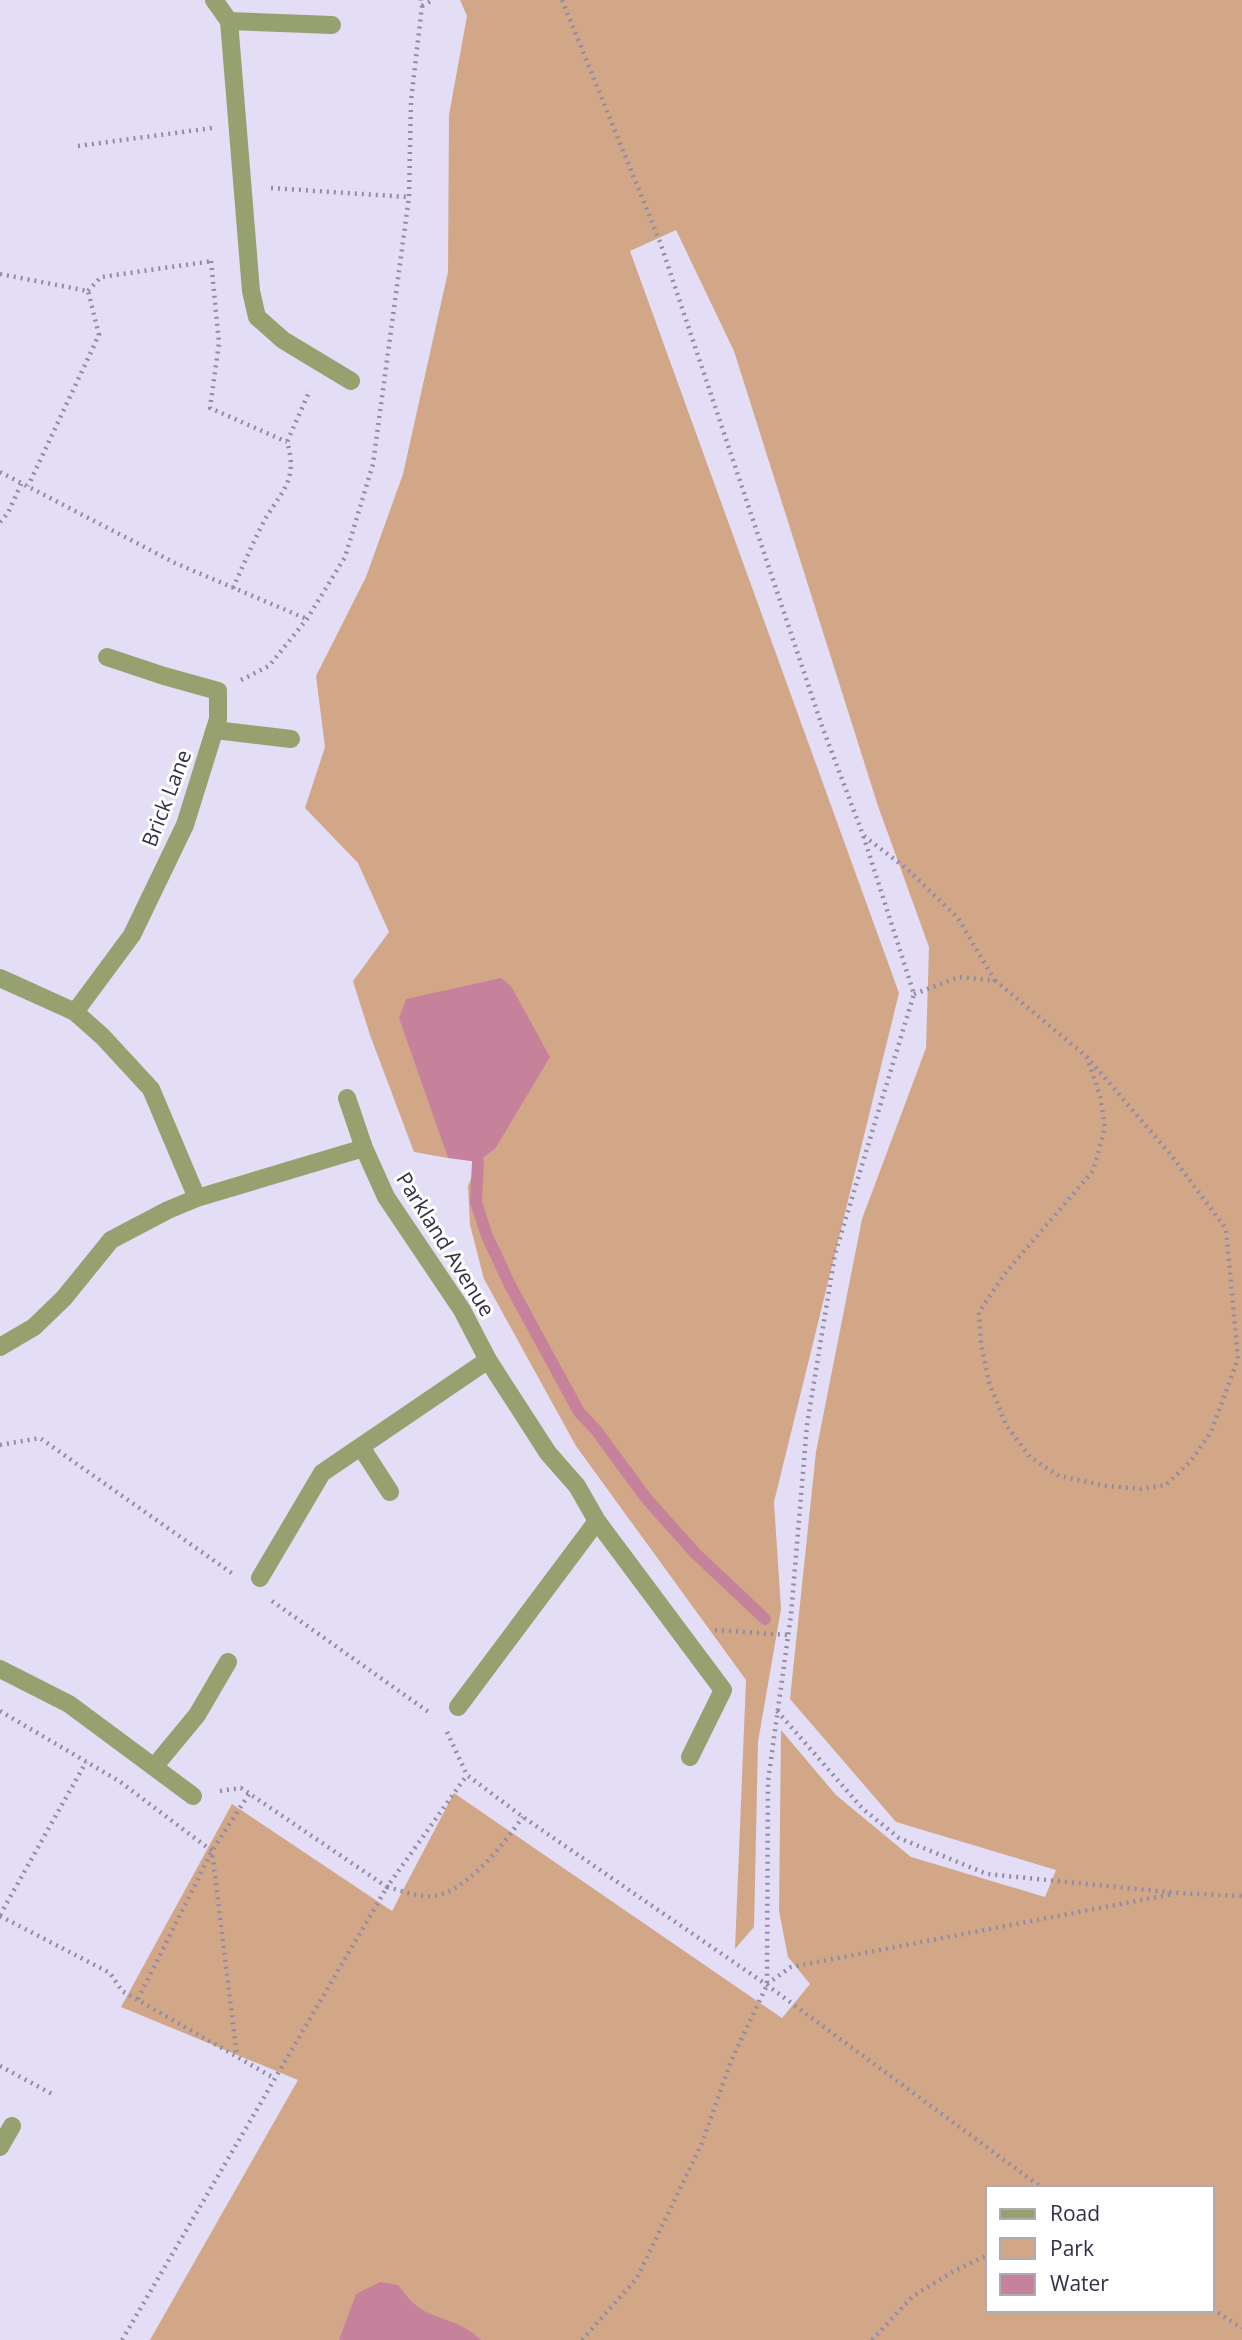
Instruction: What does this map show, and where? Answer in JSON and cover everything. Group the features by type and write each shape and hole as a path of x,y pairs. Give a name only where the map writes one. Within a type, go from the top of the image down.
{"street":[{"path":"214,0 229,21 251,290 257,317 284,340 351,381"},
{"path":"229,21 332,25"},
{"name":"Brick Lane","path":"75,1012 132,935 185,825 218,719 218,691 107,657"},
{"path":"215,730 291,739"},
{"path":"0,978 75,1012 103,1037 150,1089 197,1198"},
{"name":"Parkland Avenue","path":"347,1098 364,1148 386,1197 462,1310 488,1360 548,1452 577,1486 597,1521 723,1690 690,1757"},
{"path":"0,1347 34,1327 64,1298 111,1240 197,1198 364,1148"},
{"path":"260,1578 322,1473 488,1360"},
{"path":"361,1447 390,1492"},
{"path":"458,1707 597,1521"},
{"path":"154,1767 197,1715 228,1662"},
{"path":"0,1669 69,1704 193,1796"},
{"path":"0,2147 12,2126"}],"path":[{"path":"422,6 433,0"},
{"path":"562,0 660,242 822,726 863,835 914,994 835,1254 807,1425 791,1615 768,1781 767,1985 731,2061 702,2143 637,2278 582,2340"},
{"path":"78,146 237,125"},
{"path":"242,186 409,197"},
{"path":"88,291 101,277 224,260"},
{"path":"211,261 219,343 210,408 287,443"},
{"path":"0,274 88,291"},
{"path":"28,486 99,335 88,291"},
{"path":"233,588 262,525 285,491 293,461 287,443 322,363"},
{"path":"0,472 175,563 307,619"},
{"path":"0,522 8,513 22,482"},
{"path":"863,835 907,869 958,918 996,981 1087,1057 1171,1155 1226,1229 1237,1359 1211,1432 1191,1461 1166,1485 1141,1489 1107,1486 1059,1476 1030,1457 1006,1425 989,1382 981,1344 979,1312 1006,1272 1093,1171 1105,1128 1100,1096 1087,1057"},
{"path":"914,994 959,977 996,981"},
{"path":"0,1445 40,1438"},
{"path":"708,1628 719,1632 787,1635"},
{"path":"0,1711 119,1781 212,1851 237,2057"},
{"path":"777,1711 863,1809 899,1838 987,1874 1178,1893 1242,1896"},
{"path":"86,1762 0,1916 110,1973 122,1991 274,2078"},
{"path":"122,2340 387,1887 467,1775 523,1817 767,1985 1039,2186"},
{"path":"193,1796 240,1788 387,1887 427,1897 456,1890 482,1866 523,1817"},
{"path":"138,1999 212,1851 249,1794"},
{"path":"767,1985 791,1967 1178,1893"},
{"path":"0,2066 54,2095"},
{"path":"872,2340 913,2296 954,2271 986,2256"},
{"path":"1214,2310 1242,2328"}],"green space":[{"path":"460,0 1242,0 1242,2340 150,2340 298,2080 121,2007 232,1804 392,1911 454,1793 782,2018 810,1984 788,1957 779,1911 781,1730 836,1795 911,1857 1045,1897 1056,1870 896,1822 790,1699 816,1452 862,1219 926,1048 929,947 878,806 734,351 676,230 630,251 899,993 774,1502 781,1609 758,1742 754,1927 735,1949 746,1680 576,1446 484,1279 470,1225 468,1186 478,1162 495,1149 434,1114 448,1158 414,1152 370,1035 353,981 389,932 358,863 305,808 325,747 316,676 366,577 403,474 448,272 449,115 467,16"}],"water":[{"path":"501,978 511,986 550,1057 495,1149 478,1162 448,1158 399,1018 406,999"},
{"path":"380,2282 398,2285 422,2310 461,2326 481,2340 339,2340 356,2294"}],"waterway":[{"path":"478,1162 476,1202 487,1236 511,1287 579,1412 596,1430 646,1498 695,1553 765,1619"}]}
